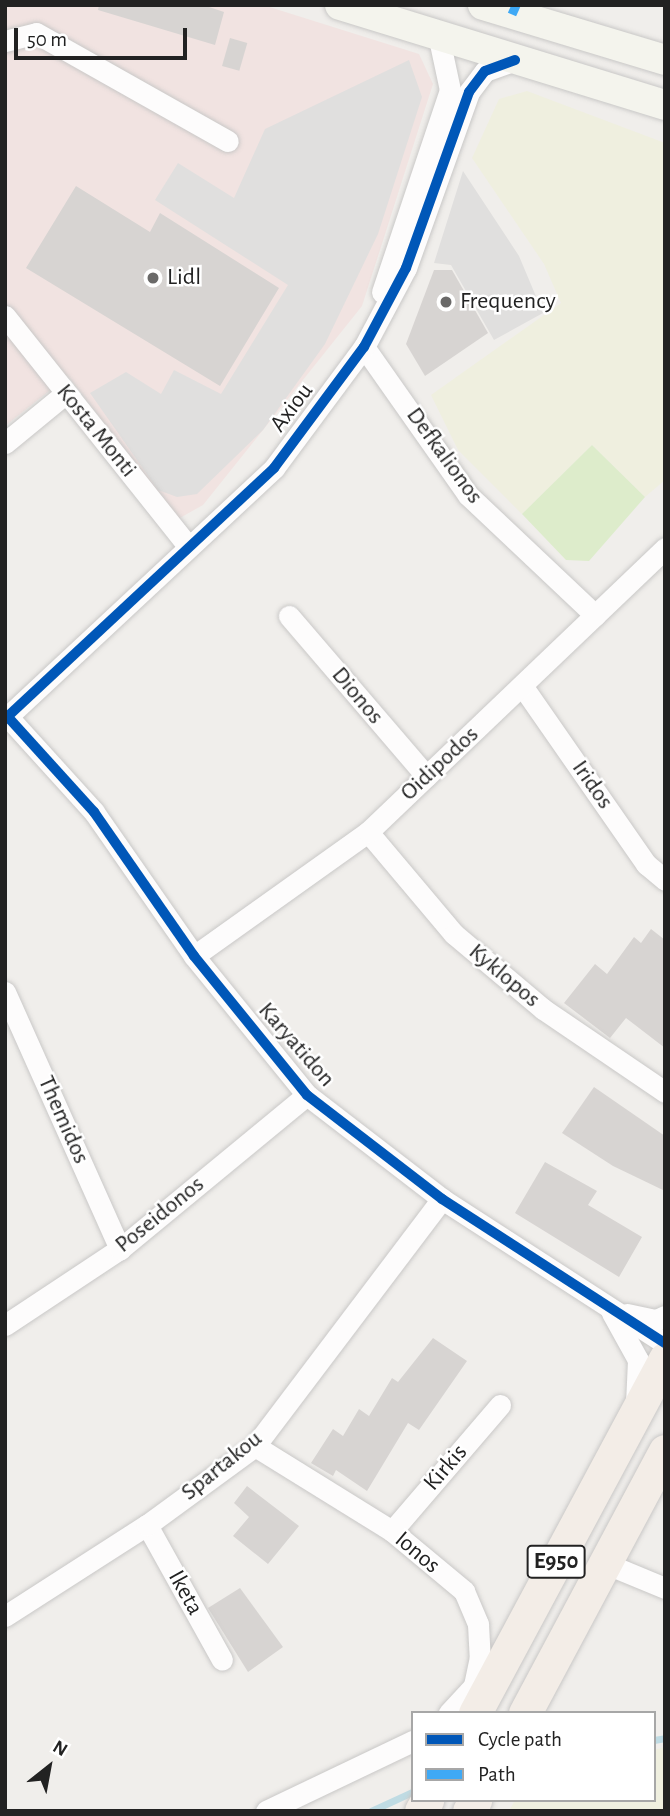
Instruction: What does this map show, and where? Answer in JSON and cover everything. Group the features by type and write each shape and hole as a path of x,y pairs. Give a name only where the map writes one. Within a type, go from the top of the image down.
{"main road":[{"path":"340,5 665,104"},
{"path":"483,5 665,60"},
{"name":"E950","path":"476,1711 665,1359"},
{"name":"E950","path":"526,1711 665,1451"}],"street":[{"path":"5,41 36,33 228,141"},
{"name":"Axiou","path":"364,347 450,90 438,34"},
{"name":"Axiou","path":"6,718 187,545 274,468 364,347 406,268 470,92 485,71 515,60"},
{"name":"Kosta Monti","path":"5,316 187,545"},
{"name":"Defkalionos","path":"364,347 468,495 595,615"},
{"path":"5,443 66,393"},
{"name":"Oidipodos","path":"194,956 368,832 523,687 665,548"},
{"name":"Dionos","path":"289,616 426,776"},
{"name":"Iridos","path":"523,687 646,864 665,880"},
{"name":"Karyatidon","path":"6,718 94,812 194,956 307,1095 442,1199 611,1311 665,1343"},
{"name":"Kyklopos","path":"368,832 454,934 543,1009 665,1092"},
{"name":"Themidos","path":"5,992 120,1249"},
{"name":"Poseidonos","path":"5,1325 120,1249 307,1095"},
{"name":"Spartakou","path":"5,1616 147,1525 255,1446 442,1199"},
{"name":"Karyatidon","path":"611,1311 656,1320 665,1317"},
{"name":"Karyatidon","path":"611,1311 638,1360 636,1410"},
{"name":"Kirkis","path":"392,1531 500,1405"},
{"name":"Ionos","path":"255,1446 392,1531 464,1591 478,1623 480,1657 474,1686 451,1711"},
{"name":"Iketa","path":"147,1525 222,1660"},
{"path":"607,1564 665,1588"},
{"path":"266,1811 411,1742"}],"shaded area":[{"path":"5,5 263,5 419,54 433,84 362,306 203,505 178,519 68,376 5,426"},
{"path":"409,60 422,97 378,234 325,344 263,430 197,494 177,497 158,490 90,393 126,372 161,394 174,370 221,394 288,285 155,200 178,163 234,198 265,129"},
{"path":"463,171 519,256 543,313 494,340 451,265 434,263"}],"green space":[{"path":"527,91 665,143 665,480 645,497 592,445 522,514 458,450 431,395 561,303 544,264 472,158 499,99"},
{"path":"592,445 645,497 589,561 566,560 522,514"},
{"path":"665,1747 665,1811 509,1811 514,1802 656,1802 656,1749"}],"building":[{"path":"99,5 203,5 224,12 215,45 98,10"},
{"path":"230,38 247,43 239,71 222,66"},
{"name":"Lidl","path":"76,186 150,232 160,213 279,288 220,386 26,268"},
{"name":"Frequency","path":"434,270 452,270 488,333 425,376 406,344"},
{"path":"651,929 665,940 665,1048 626,1018 610,1038 564,1003 595,964 607,974 634,937 641,943"},
{"path":"594,1087 665,1136 665,1191 613,1166 562,1133"},
{"path":"545,1162 597,1191 588,1205 642,1237 619,1277 515,1213"},
{"path":"433,1338 467,1361 419,1430 408,1423 367,1491 336,1470 333,1476 311,1463 333,1429 343,1436 359,1409 369,1416 392,1378 398,1382"},
{"path":"247,1486 299,1526 268,1564 233,1536 249,1517 234,1503"},
{"path":"240,1588 283,1647 248,1672 208,1608"}],"waterway":[{"path":"656,1740 665,1738"},
{"path":"371,1811 411,1792"}],"marked path":[{"path":"512,14 516,5"}],"cycle path":[{"path":"5,719 274,468 364,347 406,268 469,92 485,71 515,60"},
{"path":"8,717 94,812 194,956 307,1095 442,1199 665,1343"}],"place":[{"name":"Lidl","path":"153,278"},
{"name":"Frequency","path":"446,302"}]}
